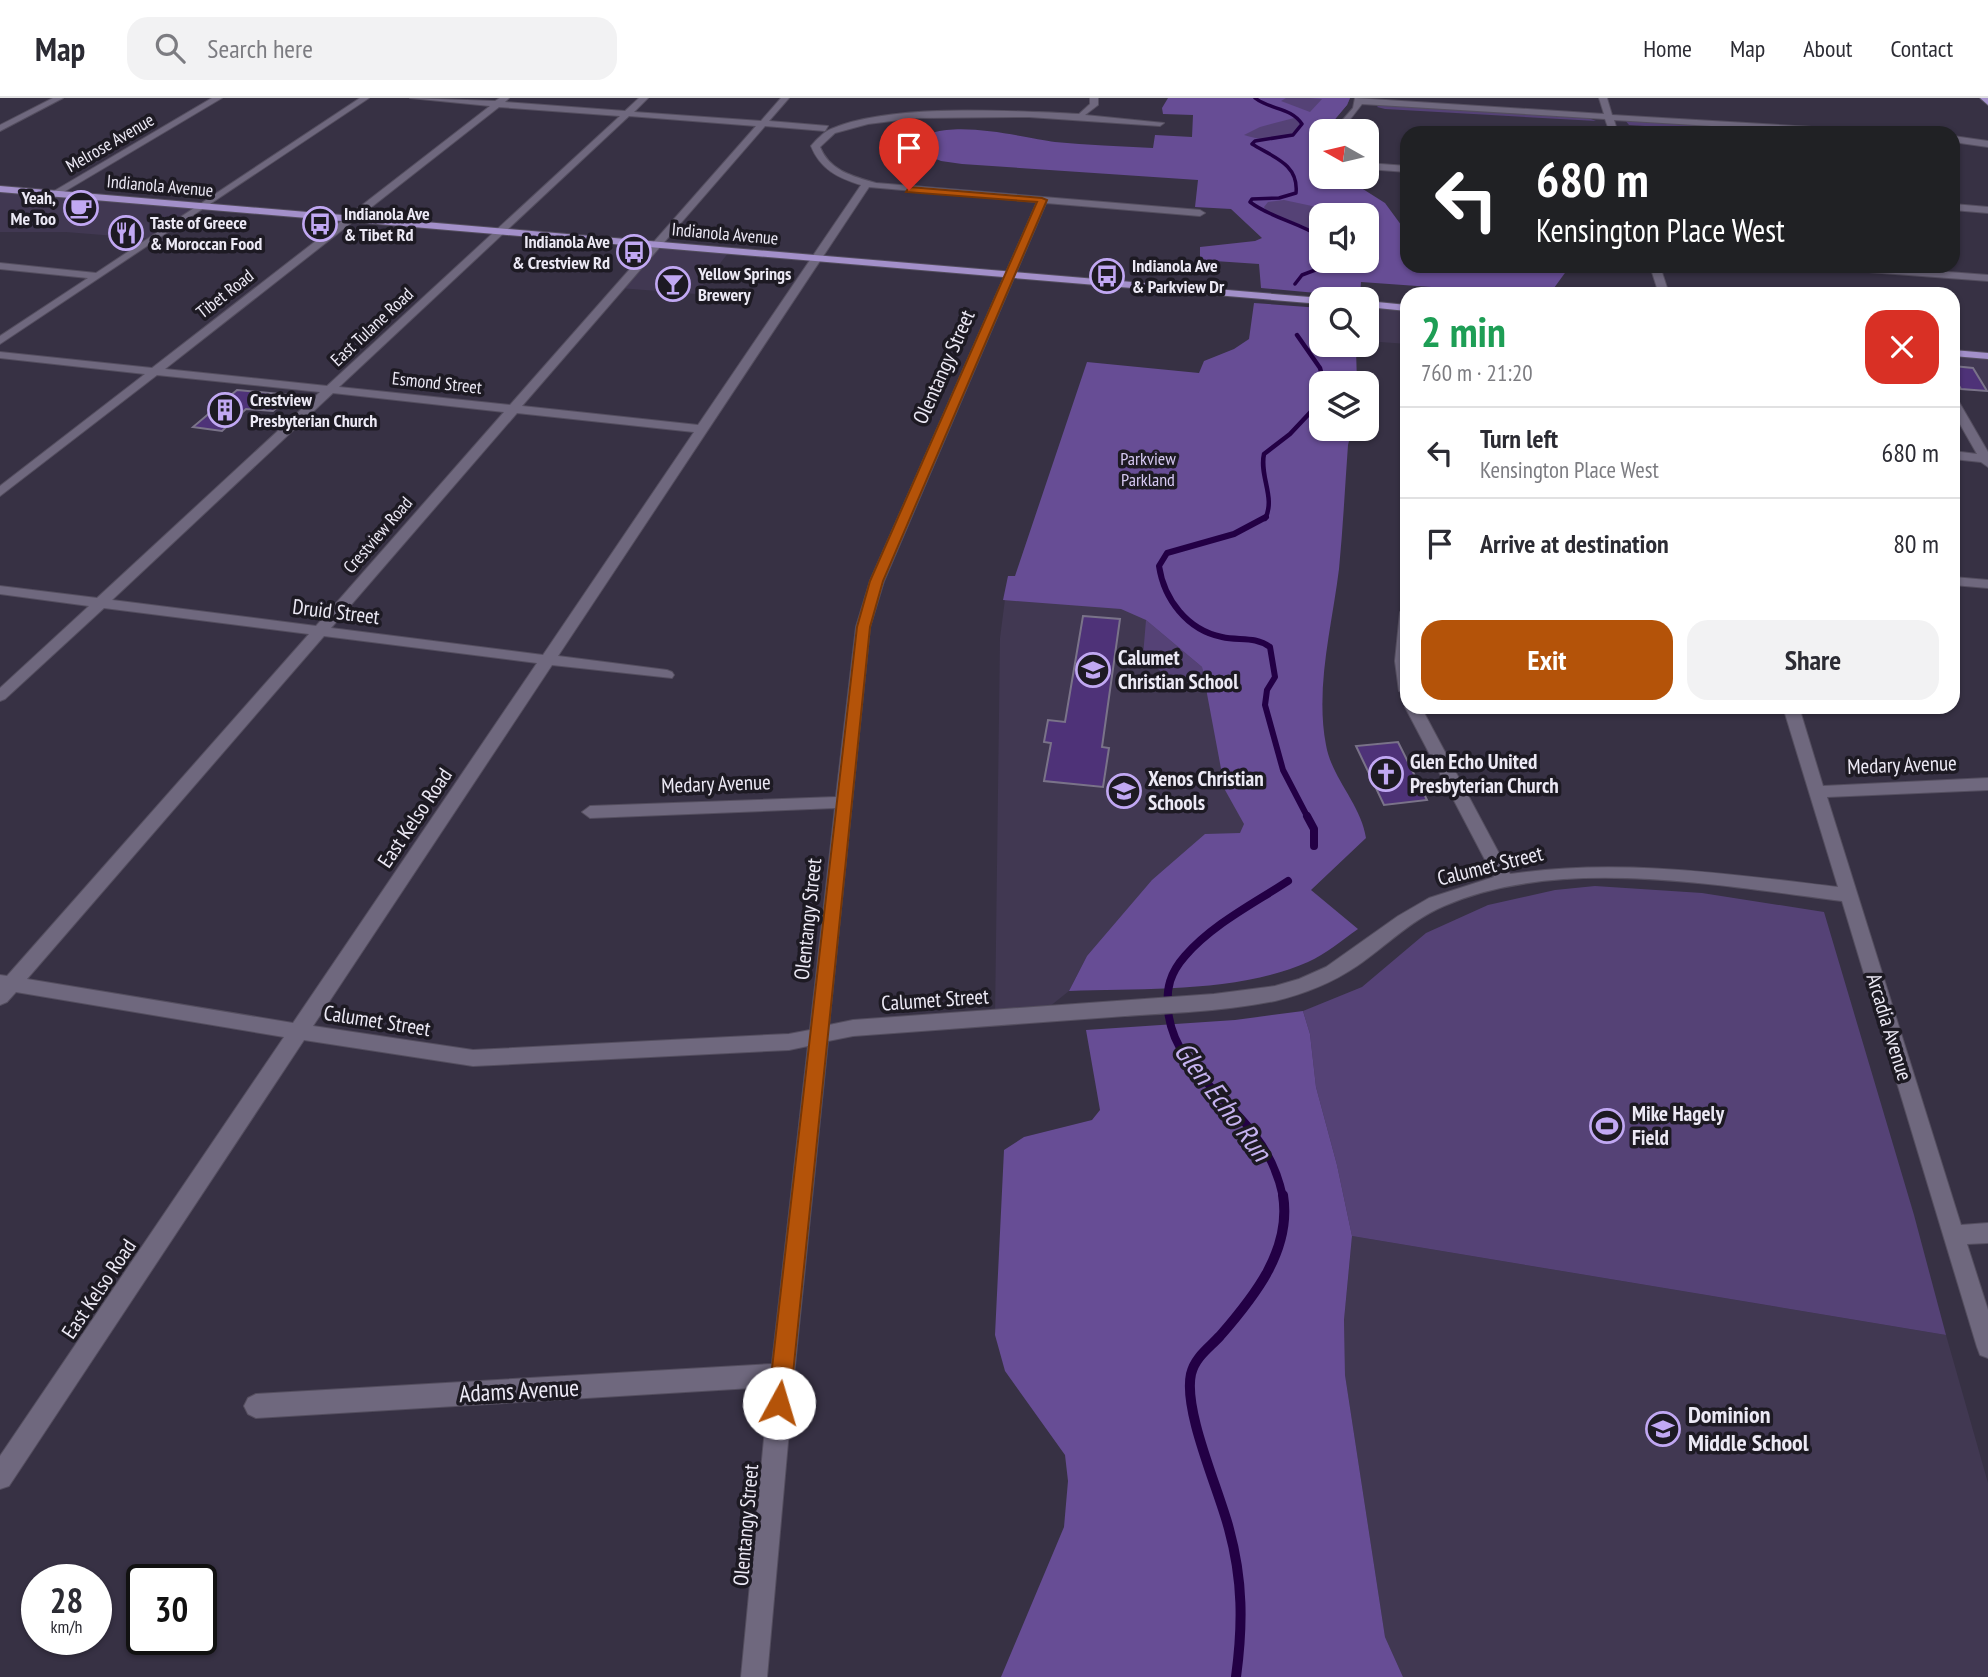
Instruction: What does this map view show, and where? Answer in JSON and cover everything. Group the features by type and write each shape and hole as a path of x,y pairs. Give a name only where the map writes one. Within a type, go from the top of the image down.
{"main road":[{"path":"1984,98 1988,103"},
{"name":"Indianola Avenue","path":"0,189 1309,300"},
{"path":"1379,305 1400,307"},
{"path":"1960,354 1988,356"}],"street":[{"path":"0,128 59,98"},
{"name":"Melrose Avenue","path":"54,194 218,98"},
{"path":"0,341 365,98"},
{"path":"414,98 501,101 627,114 825,128"},
{"name":"East Tulane Road","path":"0,696 644,98"},
{"name":"Crestview Road","path":"4,988 785,98"},
{"path":"1082,113 1094,105 1094,98"},
{"path":"1603,98 1611,125"},
{"name":"Tibet Road","path":"0,492 501,101"},
{"path":"1346,119 1358,102 1642,126"},
{"path":"1004,104 1160,123"},
{"path":"842,118 825,128 815,146 822,161 839,173 867,183 909,190 1200,213"},
{"path":"1960,140 1988,146"},
{"path":"1960,147 1988,146"},
{"path":"1379,167 1400,168"},
{"name":"East Kelso Road","path":"0,1477 867,183"},
{"name":"Olentangy Street","path":"754,1677 782,1375 863,627 869,603 1042,200"},
{"path":"1960,208 1988,210"},
{"path":"0,266 97,276"},
{"path":"1922,273 1988,278"},
{"name":"Esmond Street","path":"0,355 703,429"},
{"path":"1960,413 1987,460"},
{"path":"1960,456 1987,460"},
{"path":"1960,582 1988,584"},
{"name":"Druid Street","path":"0,590 667,675"},
{"path":"1417,714 1505,881"},
{"name":"Arcadia Avenue","path":"1793,714 1988,1347"},
{"name":"Medary Avenue","path":"1817,792 1988,784"},
{"name":"Medary Avenue","path":"590,812 844,802"},
{"name":"Calumet Street","path":"4,988 441,1054 505,1058 789,1042 847,1028 1214,1002 1271,994 1306,984 1349,962 1391,928 1452,895 1505,881 1555,873 1635,871 1849,895"},
{"path":"1954,1235 1988,1233"},
{"name":"Adams Avenue","path":"256,1406 782,1375"}],"shaded area":[{"path":"1168,98 1350,98 1335,119 1309,119 1309,189 1327,189 1344,203 1309,203 1309,236 1251,209 1194,115"},
{"path":"1377,107 1586,117 1596,121 1385,109"},
{"path":"1625,120 1723,126 1645,126 1629,125"},
{"path":"0,189 200,207 152,239 66,232 0,232"},
{"path":"656,246 729,252 696,294 619,288"},
{"path":"1379,307 1400,308 1400,343 1379,342"},
{"path":"1960,354 1988,356 1988,392 1960,390"},
{"name":"Xenos Christian Schools","path":"1008,576 1263,621 1248,814 1237,844 1087,956 1069,991 1039,1015 995,1018 1000,638"},
{"path":"1146,620 1202,667 1205,686 1171,680 1143,656"},
{"name":"Mike Hagely Field","path":"1595,886 1702,893 1824,912 1914,1215 1946,1335 1352,1236 1316,1087 1310,1034 1303,1011 1362,987 1426,933 1488,905 1555,890"},
{"name":"Dominion Middle School","path":"1352,1236 1946,1335 1988,1483 1988,1677 1403,1677 1385,1637 1345,1375 1344,1320"}],"green space":[{"path":"1168,98 1286,98 1281,101 1310,112 1322,99 1310,98 1350,98 1335,119 1309,119 1309,189 1363,189 1385,203 1400,223 1400,273 1565,273 1555,287 1432,287 1361,282 1361,287 1309,287 1309,292 1261,288 1259,264 1200,260 1200,247 1262,238 1231,209 1195,207 1198,180 962,164 941,161 916,151 914,145 925,136 960,129 1055,142 1153,148 1155,135 1192,137 1193,115 1163,114 1162,108","holes":["1298,117 1302,124 1291,135 1276,139 1259,139 1244,135 1260,127"]},
{"name":"Parkview Parkland","path":"1254,303 1309,307 1309,357 1356,357 1357,371 1309,371 1309,441 1349,441 1339,569 1322,701 1329,757 1358,814 1366,838 1311,890 1358,929 1308,962 1252,979 1191,987 1069,991 1087,956 1152,880 1205,834 1240,833 1244,824 1225,790 1202,667 1146,620 1121,609 1003,600 1008,576 1015,576 1087,362 1199,373 1204,361 1234,349 1249,339"},
{"path":"1303,1011 1310,1034 1316,1087 1352,1236 1344,1320 1345,1375 1385,1637 1403,1677 1001,1677 1064,1527 1068,1481 1065,1455 1005,1371 995,1335 1004,1150 1024,1137 1092,1120 1100,1110 1086,1030 1235,1020"}],"building":[{"path":"1960,367 1973,368 1987,391 1961,389"},
{"name":"Crestview Presbyterian Church","path":"237,390 291,395 273,411 246,409 222,431 193,427"},
{"name":"Calumet Christian School","path":"1083,616 1120,619 1102,747 1109,748 1103,787 1044,781 1051,743 1044,742 1048,720 1065,722"},
{"name":"Glen Echo United Presbyterian Church","path":"1398,742 1427,800 1384,805 1356,746"}],"waterway":[{"name":"Glen Echo Run","path":"1255,98 1292,114 1302,124 1293,135 1255,141 1252,144 1289,168 1296,183 1296,193 1279,198 1252,199 1250,202 1309,230"},
{"name":"Glen Echo Run","path":"1295,284 1302,275 1309,272"},
{"name":"Glen Echo Run","path":"1297,335 1321,371"},
{"name":"Glen Echo Run","path":"1266,517 1269,503 1264,454 1290,434 1309,414"},
{"name":"Glen Echo Run","path":"1266,517 1234,534 1167,553 1159,566 1172,601 1198,628 1222,637 1253,640 1270,647 1275,677 1267,690 1265,705 1283,770 1308,818"},
{"name":"Glen Echo Run","path":"1307,816 1314,829 1314,846"},
{"name":"Glen Echo Run","path":"1283,1197 1264,1148 1242,1119 1189,1063 1179,1047 1172,1029 1168,1002 1173,975 1180,962 1196,945 1234,915 1288,881"},
{"name":"Glen Echo Run","path":"1236,1677 1241,1621 1237,1566 1229,1529 1197,1429 1190,1390 1191,1374 1199,1358 1245,1305 1268,1272 1282,1235 1283,1195"}],"place":[{"name":"Yeah, Me Too","path":"81,208"},
{"name":"Indianola Ave & Tibet Rd","path":"320,224"},
{"name":"Taste of Greece & Moroccan Food","path":"126,233"},
{"name":"Indianola Ave & Crestview Rd","path":"634,252"},
{"name":"Indianola Ave & Parkview Dr","path":"1107,276"},
{"name":"Yellow Springs Brewery","path":"673,284"},
{"name":"Crestview Presbyterian Church","path":"225,410"},
{"name":"Calumet Christian School","path":"1093,670"},
{"name":"Glen Echo United Presbyterian Church","path":"1386,774"},
{"name":"Xenos Christian Schools","path":"1124,791"},
{"name":"Mike Hagely Field","path":"1607,1126"},
{"name":"Dominion Middle School","path":"1663,1429"}],"route":[{"path":"779,1403 863,627 877,581 1042,200 909,190"}]}
